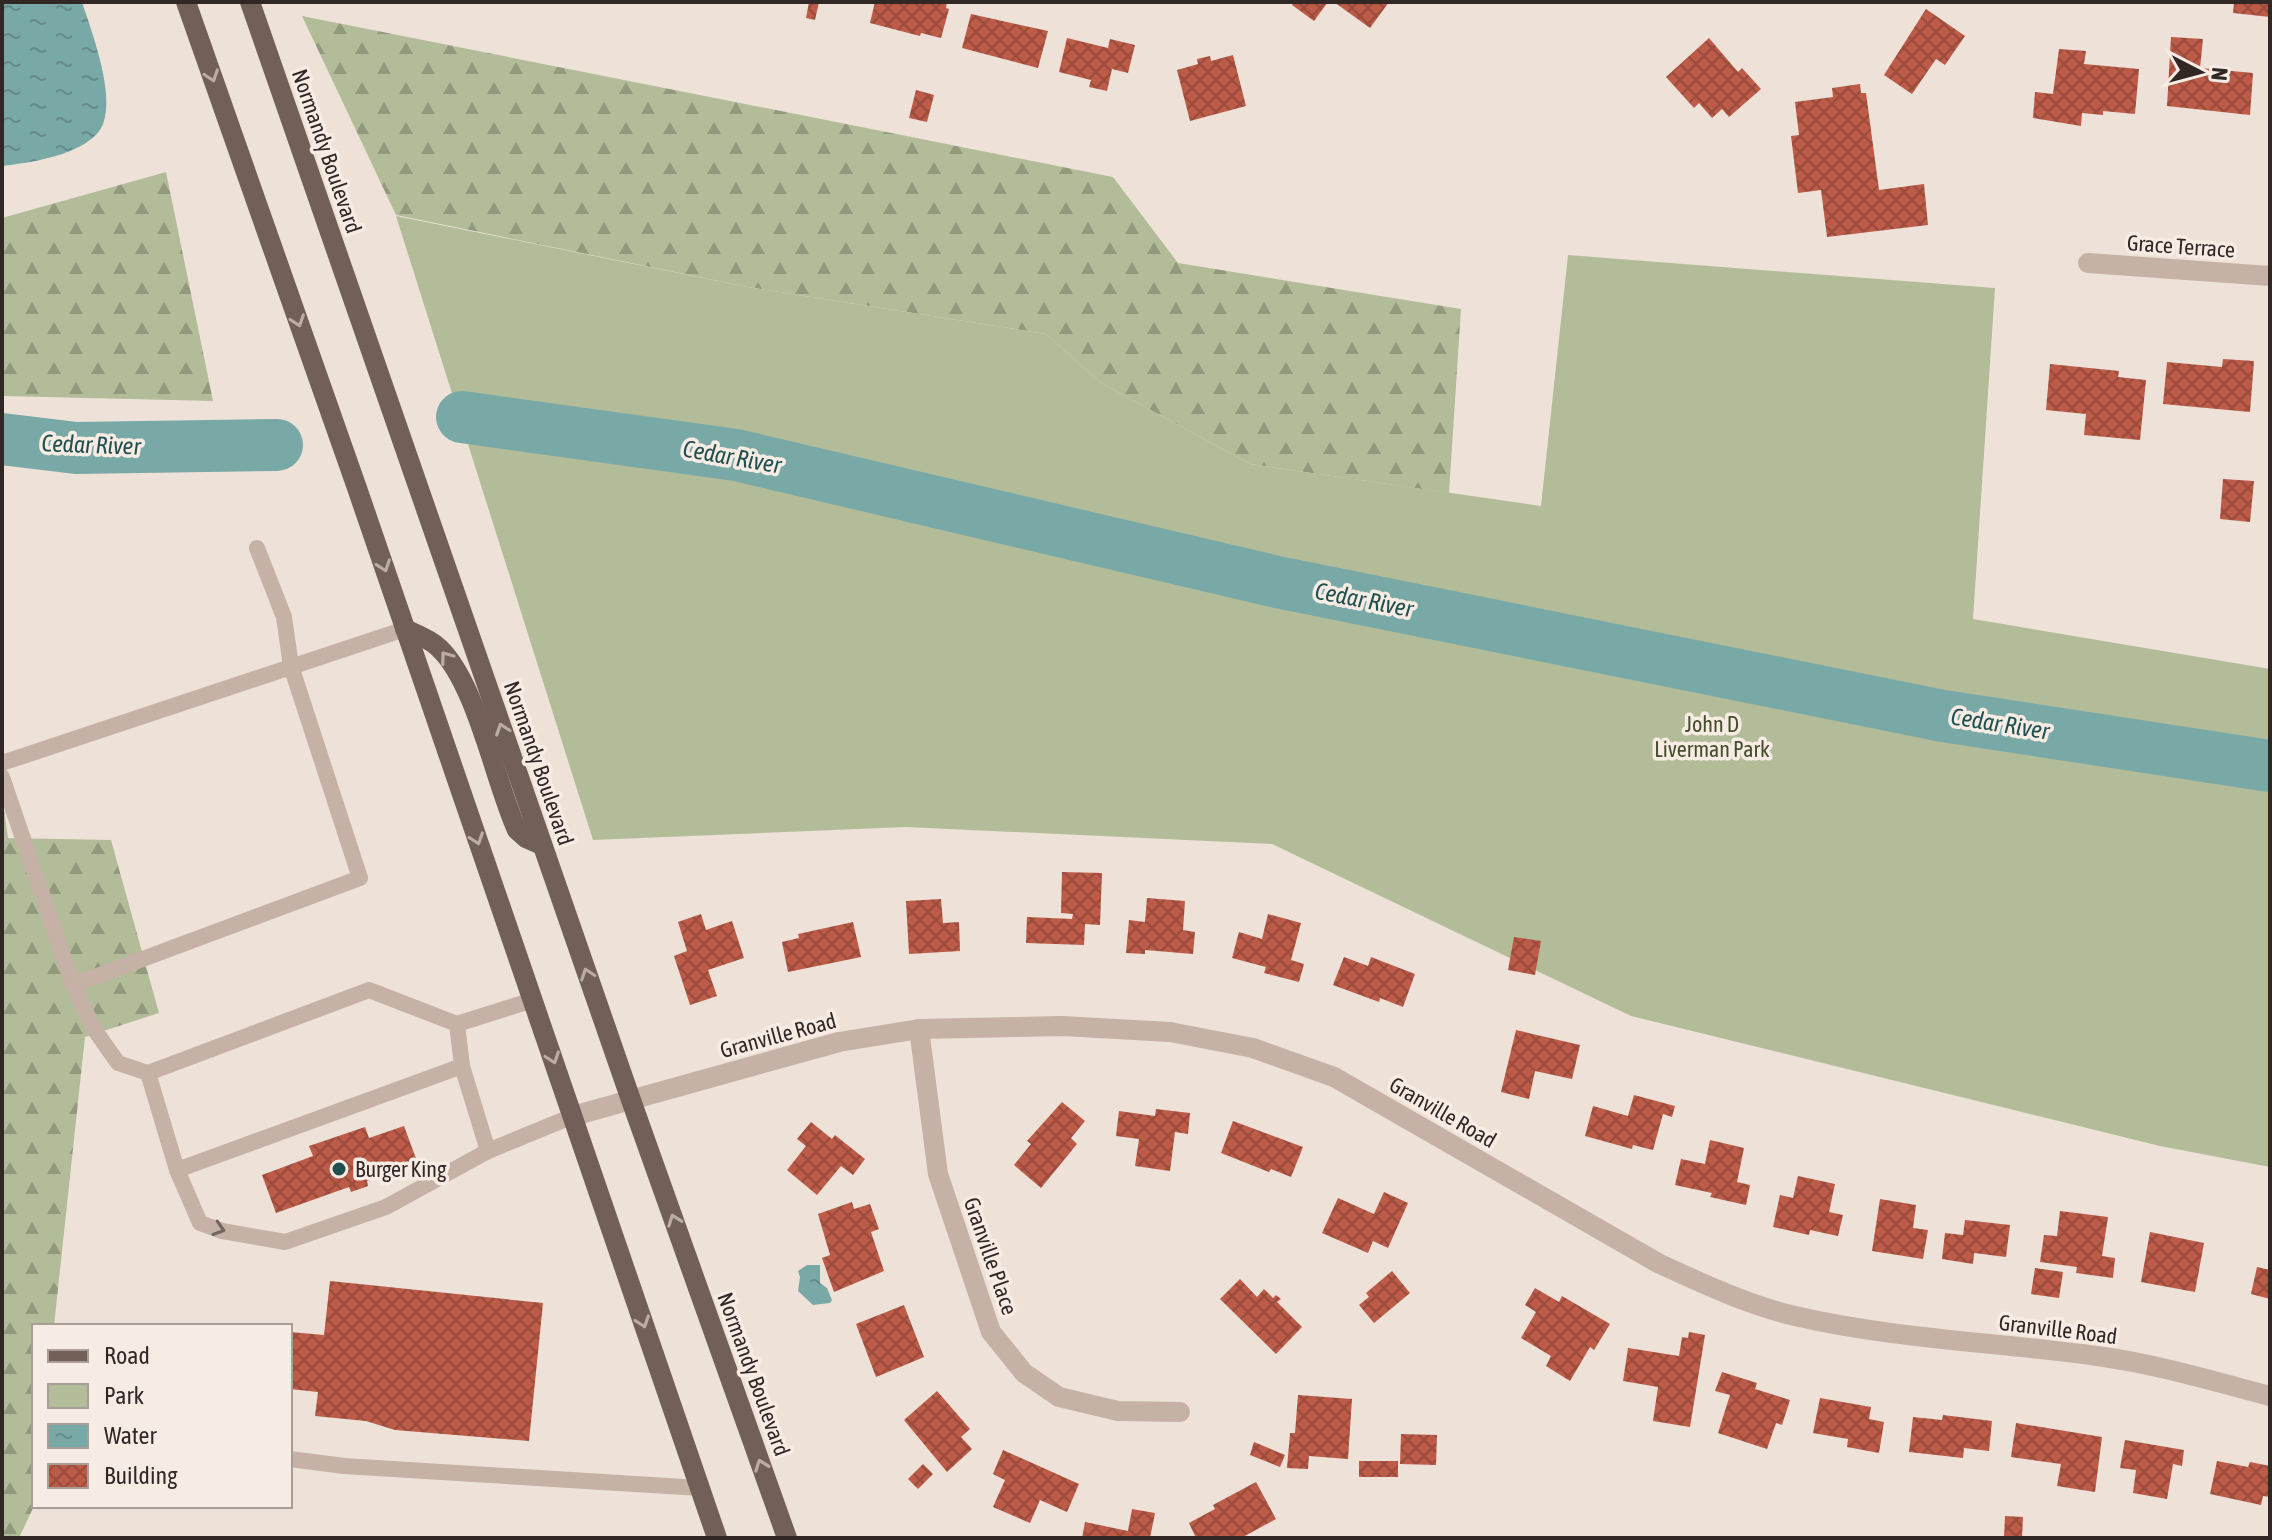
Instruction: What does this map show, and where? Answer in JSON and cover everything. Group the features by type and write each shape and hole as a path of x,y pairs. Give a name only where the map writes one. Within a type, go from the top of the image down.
{"main road":[{"path":"186,2 717,1538"},
{"name":"Normandy Boulevard","path":"250,2 631,1100 787,1538"},
{"path":"405,629 436,645 449,658 484,736 517,830 542,845"}],"street":[{"name":"Grace Terrace","path":"2088,263 2270,276"},
{"name":"Granville Road","path":"573,1116 839,1042 919,1029 1093,1027 1170,1032 1253,1048 1334,1077 1658,1263 1708,1286 1791,1315 1878,1333 2100,1356 2187,1374 2270,1396"},
{"name":"Granville Place","path":"919,1029 938,1174 991,1332 1024,1373 1059,1397 1118,1411 1180,1412"}],"lane":[{"path":"73,985 360,878 291,666 284,617 257,548"},
{"path":"2,763 405,629"},
{"path":"2,777 73,985 94,1029 118,1063 148,1073 369,990 457,1024 533,1000"},
{"path":"457,1024 462,1066 488,1151"},
{"path":"177,1170 462,1066"},
{"path":"148,1073 177,1170 200,1223 222,1231 285,1242 386,1207 488,1151 573,1116"},
{"path":"292,1459 344,1466 700,1488"}],"green space":[{"path":"302,16 1113,177 1178,263 1461,309 1449,493 1250,464 1101,383 1046,334 748,287 396,215"},
{"path":"166,172 213,401 2,396 2,218"},
{"name":"John D Liverman Park","path":"396,216 748,287 1046,334 1101,383 1250,464 1541,506 1568,255 1995,288 1973,619 2270,669 2270,1167 2160,1146 1631,1016 1272,844 906,827 593,840"},
{"path":"2,795 8,838 111,840 159,1013 85,1037 54,1324 32,1324 33,1508 19,1538 2,1538"}],"water":[{"path":"2,2 82,2 101,63 106,111 103,124 96,134 73,150 2,166"},
{"path":"807,1265 820,1265 820,1283 827,1288 832,1300 830,1303 813,1305 798,1291 798,1271"}],"building":[{"path":"809,2 819,2 815,20 806,18"},
{"path":"875,2 947,2 946,8 949,9 941,38 870,23"},
{"path":"1294,2 1328,2 1314,21 1292,5"},
{"path":"1334,2 1389,2 1370,28"},
{"path":"2234,2 2270,2 2270,17 2233,13"},
{"path":"1926,9 1965,36 1945,65 1936,59 1912,94 1884,75"},
{"path":"971,14 1048,31 1038,68 962,48"},
{"path":"2171,37 2203,39 2200,68 2253,73 2250,115 2167,106"},
{"path":"1067,38 1108,48 1110,39 1135,45 1128,73 1112,69 1107,91 1089,87 1091,80 1059,72"},
{"path":"1709,38 1738,72 1742,68 1761,89 1729,117 1722,109 1712,118 1699,103 1694,108 1666,77"},
{"path":"2059,49 2086,51 2084,64 2139,69 2135,114 2082,113 2081,126 2033,118 2035,92 2053,94"},
{"path":"1233,55 1246,106 1190,121 1177,70 1198,64 1197,59 1210,56 1211,61"},
{"path":"1860,84 1861,93 1866,93 1879,190 1924,184 1928,225 1827,237 1821,190 1798,193 1791,136 1799,135 1795,102 1833,97 1832,88"},
{"path":"916,90 934,95 927,122 909,118"},
{"path":"2223,359 2254,361 2250,412 2163,404 2167,362 2222,367"},
{"path":"2050,364 2119,371 2118,377 2146,380 2140,440 2084,435 2086,414 2046,410"},
{"path":"2223,479 2254,481 2250,522 2220,519"},
{"path":"1062,872 1102,873 1100,925 1085,924 1084,945 1026,943 1027,917 1072,919 1073,914 1061,913"},
{"path":"1147,898 1185,901 1183,930 1195,932 1193,954 1145,950 1145,954 1126,953 1129,920 1145,922"},
{"path":"941,899 943,923 959,922 960,951 909,954 906,901"},
{"path":"701,914 706,930 732,921 744,958 708,970 717,996 690,1005 674,956 687,951 678,922"},
{"path":"1268,914 1301,923 1291,960 1304,964 1299,982 1264,973 1266,967 1232,958 1239,932 1262,939"},
{"path":"853,922 861,957 788,972 782,942 799,938 798,934"},
{"path":"1514,937 1541,941 1535,975 1508,970"},
{"path":"1344,957 1368,966 1371,957 1415,974 1403,1007 1380,998 1379,1002 1333,985"},
{"path":"1516,1030 1580,1045 1572,1079 1535,1071 1529,1099 1501,1092"},
{"path":"1634,1095 1675,1106 1672,1117 1663,1114 1653,1150 1633,1145 1632,1149 1585,1136 1593,1106 1628,1116"},
{"path":"1062,1102 1085,1121 1071,1138 1077,1144 1041,1188 1014,1165 1031,1144 1027,1141"},
{"path":"1156,1109 1190,1113 1188,1134 1175,1132 1170,1171 1135,1166 1139,1139 1116,1136 1119,1111 1155,1116"},
{"path":"1233,1121 1303,1147 1291,1177 1271,1169 1269,1172 1221,1153"},
{"path":"811,1122 832,1139 835,1135 865,1159 853,1175 841,1166 817,1195 787,1170 806,1146 797,1139"},
{"name":"Burger King","path":"404,1126 418,1164 367,1181 368,1186 351,1192 349,1187 276,1213 262,1175 313,1156 309,1146 365,1127 369,1138"},
{"path":"1710,1140 1744,1148 1737,1182 1750,1185 1746,1205 1675,1185 1681,1159 1705,1164"},
{"path":"1798,1176 1835,1184 1829,1212 1843,1215 1838,1236 1810,1230 1809,1235 1773,1227 1780,1195 1793,1198"},
{"path":"1384,1192 1408,1203 1388,1248 1373,1241 1368,1253 1322,1233 1338,1198 1374,1214"},
{"path":"1880,1199 1916,1205 1913,1228 1928,1230 1923,1259 1872,1251"},
{"path":"852,1202 854,1209 870,1204 879,1229 871,1232 884,1271 834,1292 822,1258 830,1255 818,1214"},
{"path":"2060,1211 2108,1217 2102,1256 2115,1258 2113,1278 2076,1273 2077,1267 2040,1262 2044,1235 2057,1236"},
{"path":"1965,1220 2010,1225 2006,1257 1974,1253 1973,1264 1942,1259 1945,1233 1963,1235"},
{"path":"2150,1232 2204,1243 2195,1292 2141,1282"},
{"path":"2257,1267 2270,1270 2270,1299 2251,1294"},
{"path":"2035,1268 2063,1272 2059,1298 2031,1294"},
{"path":"1392,1271 1410,1293 1374,1323 1359,1305 1369,1297 1366,1293"},
{"path":"1240,1279 1257,1297 1264,1289 1273,1298 1276,1295 1281,1299 1277,1302 1302,1327 1276,1354 1220,1299"},
{"path":"330,1281 543,1303 529,1441 395,1430 366,1421 315,1416 318,1392 292,1389 292,1332 324,1335"},
{"path":"1535,1288 1559,1302 1562,1296 1610,1324 1594,1350 1590,1347 1570,1381 1546,1366 1551,1356 1521,1338 1536,1312 1525,1305"},
{"path":"904,1305 924,1357 876,1377 856,1324"},
{"path":"1689,1332 1705,1335 1690,1427 1653,1421 1658,1387 1623,1381 1628,1348 1679,1356 1682,1337 1688,1338"},
{"path":"1722,1372 1757,1383 1755,1389 1790,1400 1782,1425 1776,1423 1767,1449 1718,1433 1730,1395 1715,1391"},
{"path":"937,1391 970,1429 961,1437 972,1449 947,1472 904,1420"},
{"path":"1298,1395 1352,1399 1348,1459 1309,1456 1308,1469 1287,1468 1290,1433 1295,1433"},
{"path":"1820,1398 1871,1407 1869,1419 1884,1422 1879,1453 1847,1447 1848,1439 1813,1433"},
{"path":"1943,1415 1992,1421 1989,1451 1964,1448 1963,1458 1909,1452 1913,1417 1942,1420"},
{"path":"2016,1423 2102,1437 2095,1492 2057,1486 2061,1464 2011,1457"},
{"path":"1401,1434 1437,1435 1436,1465 1400,1464"},
{"path":"2125,1440 2184,1450 2182,1466 2173,1464 2167,1499 2133,1493 2136,1470 2120,1468"},
{"path":"1254,1442 1285,1455 1280,1467 1250,1455"},
{"path":"1003,1450 1079,1484 1067,1512 1040,1500 1030,1523 993,1507 1005,1480 993,1474"},
{"path":"1359,1461 1398,1461 1398,1477 1359,1477"},
{"path":"2217,1461 2248,1467 2250,1462 2270,1466 2270,1497 2263,1496 2261,1505 2210,1494"},
{"path":"923,1464 933,1474 918,1489 908,1479"},
{"path":"1256,1482 1276,1519 1241,1538 1196,1538 1189,1523 1215,1509 1213,1505"},
{"path":"1132,1509 1155,1513 1150,1538 1082,1538 1085,1522 1128,1531"},
{"path":"2005,1516 2023,1517 2022,1538 2004,1538"}],"waterway":[{"name":"Cedar River","path":"462,417 736,455 1277,582 1943,716 2270,766"},
{"name":"Cedar River","path":"2,439 76,448 277,445"}],"place":[{"name":"Burger King","path":"339,1169"}]}
